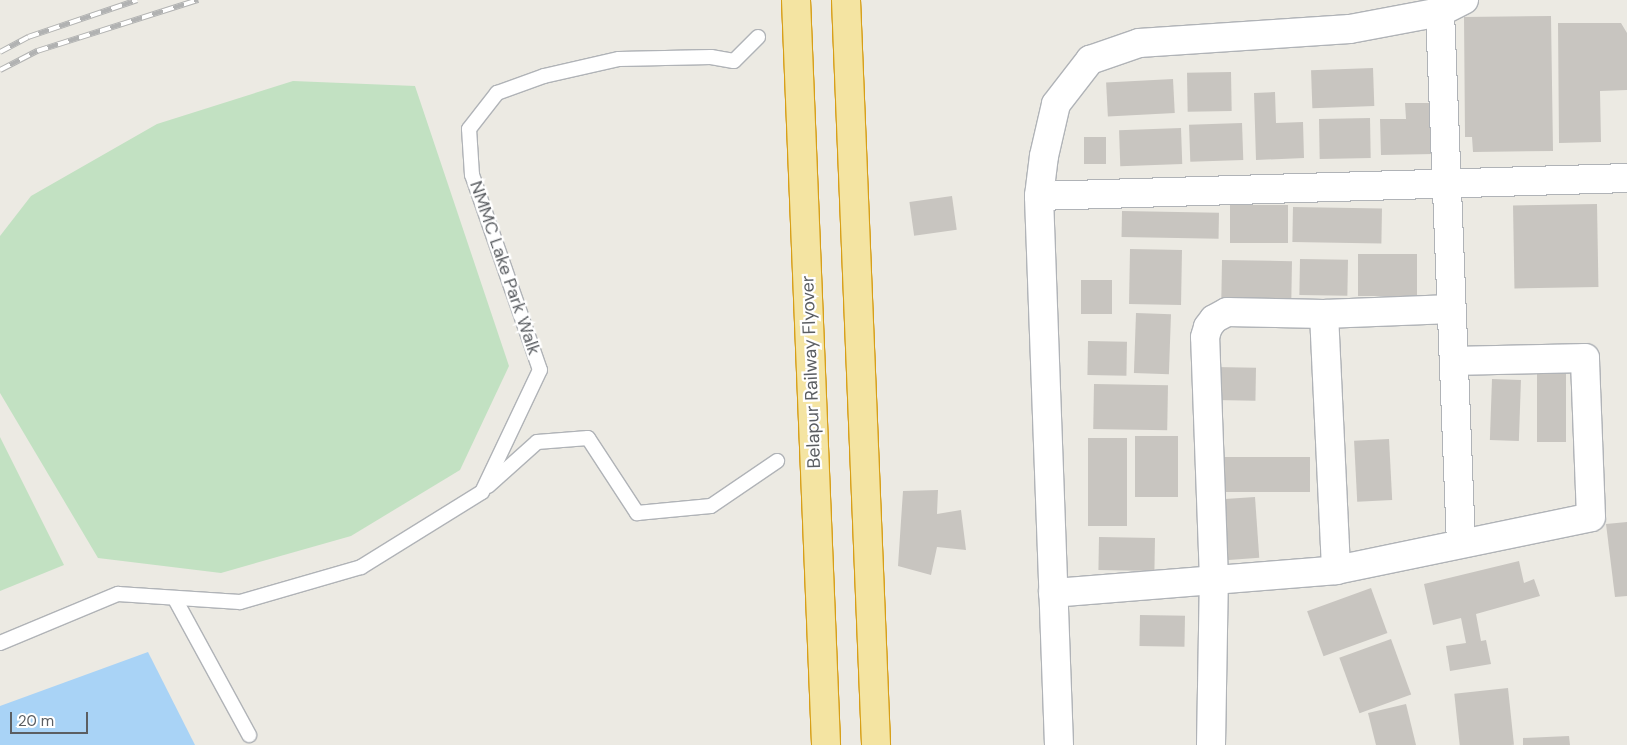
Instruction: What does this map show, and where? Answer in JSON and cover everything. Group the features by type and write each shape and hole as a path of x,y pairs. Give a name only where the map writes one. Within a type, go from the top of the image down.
{"highway":[{"name":"Belapur Railway Flyover","path":"796,0 826,745"},
{"path":"846,0 876,745"}],"street":[{"path":"1059,745 1039,196 1044,156 1056,104 1090,60 1139,43 1350,29 1440,12 1464,0"},
{"path":"1440,12 1461,544"},
{"path":"1039,196 1627,178"},
{"path":"1211,745 1214,580 1205,337 1208,327 1214,318 1227,312 1324,314 1452,309"},
{"path":"1324,314 1336,570"},
{"path":"1053,594 1336,570 1591,517 1585,358 1454,361"}],"lane":[{"name":"NMMC Lake Park Walk","path":"482,492 540,370 472,175 468,129 496,93 544,76 619,59 711,57 734,61 758,37"},
{"path":"0,643 118,594 240,602 361,567 482,492 537,442 588,438 637,513 711,506 777,461"},
{"path":"175,599 249,735"}],"green space":[{"path":"293,81 415,86 509,366 460,470 351,536 221,573 98,558 0,393 0,236 31,196 157,124"},
{"path":"0,437 64,565 0,591"}],"water":[{"path":"148,652 195,745 0,745 0,706"}],"building":[{"path":"1551,16 1553,151 1473,152 1472,137 1465,137 1464,17"},
{"path":"1558,23 1621,23 1627,33 1627,90 1600,91 1601,142 1559,143"},
{"path":"1373,68 1374,106 1312,108 1311,70"},
{"path":"1231,72 1232,111 1188,112 1187,73"},
{"path":"1173,79 1175,113 1108,116 1106,83"},
{"path":"1275,92 1276,123 1303,122 1304,158 1256,160 1254,93"},
{"path":"1405,103 1433,103 1434,154 1381,155 1380,119 1406,119"},
{"path":"1370,118 1371,158 1320,159 1319,119"},
{"path":"1242,123 1243,160 1190,162 1189,125"},
{"path":"1181,128 1182,164 1120,166 1119,130"},
{"path":"1084,137 1106,137 1106,164 1084,164"},
{"path":"952,196 957,230 914,236 909,202"},
{"path":"1597,204 1598,287 1514,288 1513,205"},
{"path":"1230,205 1288,205 1288,243 1230,243"},
{"path":"1293,207 1382,209 1381,244 1292,242"},
{"path":"1122,211 1219,213 1219,239 1122,237"},
{"path":"1130,249 1182,250 1181,305 1129,304"},
{"path":"1358,254 1417,254 1417,296 1358,296"},
{"path":"1300,259 1348,260 1347,296 1299,295"},
{"path":"1222,260 1292,261 1291,300 1221,299"},
{"path":"1081,280 1112,280 1112,314 1081,314"},
{"path":"1136,313 1171,314 1169,374 1134,373"},
{"path":"1088,341 1127,342 1126,376 1087,375"},
{"path":"1215,367 1256,368 1255,401 1214,400"},
{"path":"1537,373 1566,373 1566,442 1537,442"},
{"path":"1492,379 1521,380 1519,441 1490,440"},
{"path":"1094,384 1168,385 1167,430 1093,429"},
{"path":"1135,436 1178,436 1178,497 1135,497"},
{"path":"1088,438 1127,438 1127,526 1088,526"},
{"path":"1389,439 1392,500 1357,502 1354,441"},
{"path":"1223,457 1310,457 1310,492 1223,492"},
{"path":"938,490 937,514 961,510 966,550 937,547 931,575 898,566 903,491"},
{"path":"1255,497 1259,558 1225,560 1221,499"},
{"path":"1627,522 1627,596 1615,597 1606,524"},
{"path":"1099,537 1155,538 1154,571 1098,570"},
{"path":"1519,561 1524,583 1534,579 1540,596 1476,614 1481,641 1486,640 1491,664 1450,671 1446,646 1466,643 1461,618 1433,625 1424,584"},
{"path":"1371,588 1387,633 1324,656 1307,611"},
{"path":"1140,615 1185,616 1184,647 1139,646"},
{"path":"1391,639 1411,694 1359,713 1339,658"},
{"path":"1508,688 1514,745 1460,745 1454,694"},
{"path":"1406,704 1416,745 1376,745 1368,713"},
{"path":"1569,736 1570,745 1523,745 1523,738"}],"railway":[{"path":"0,52 28,37 137,0"},
{"path":"0,70 37,51 198,0"}]}
